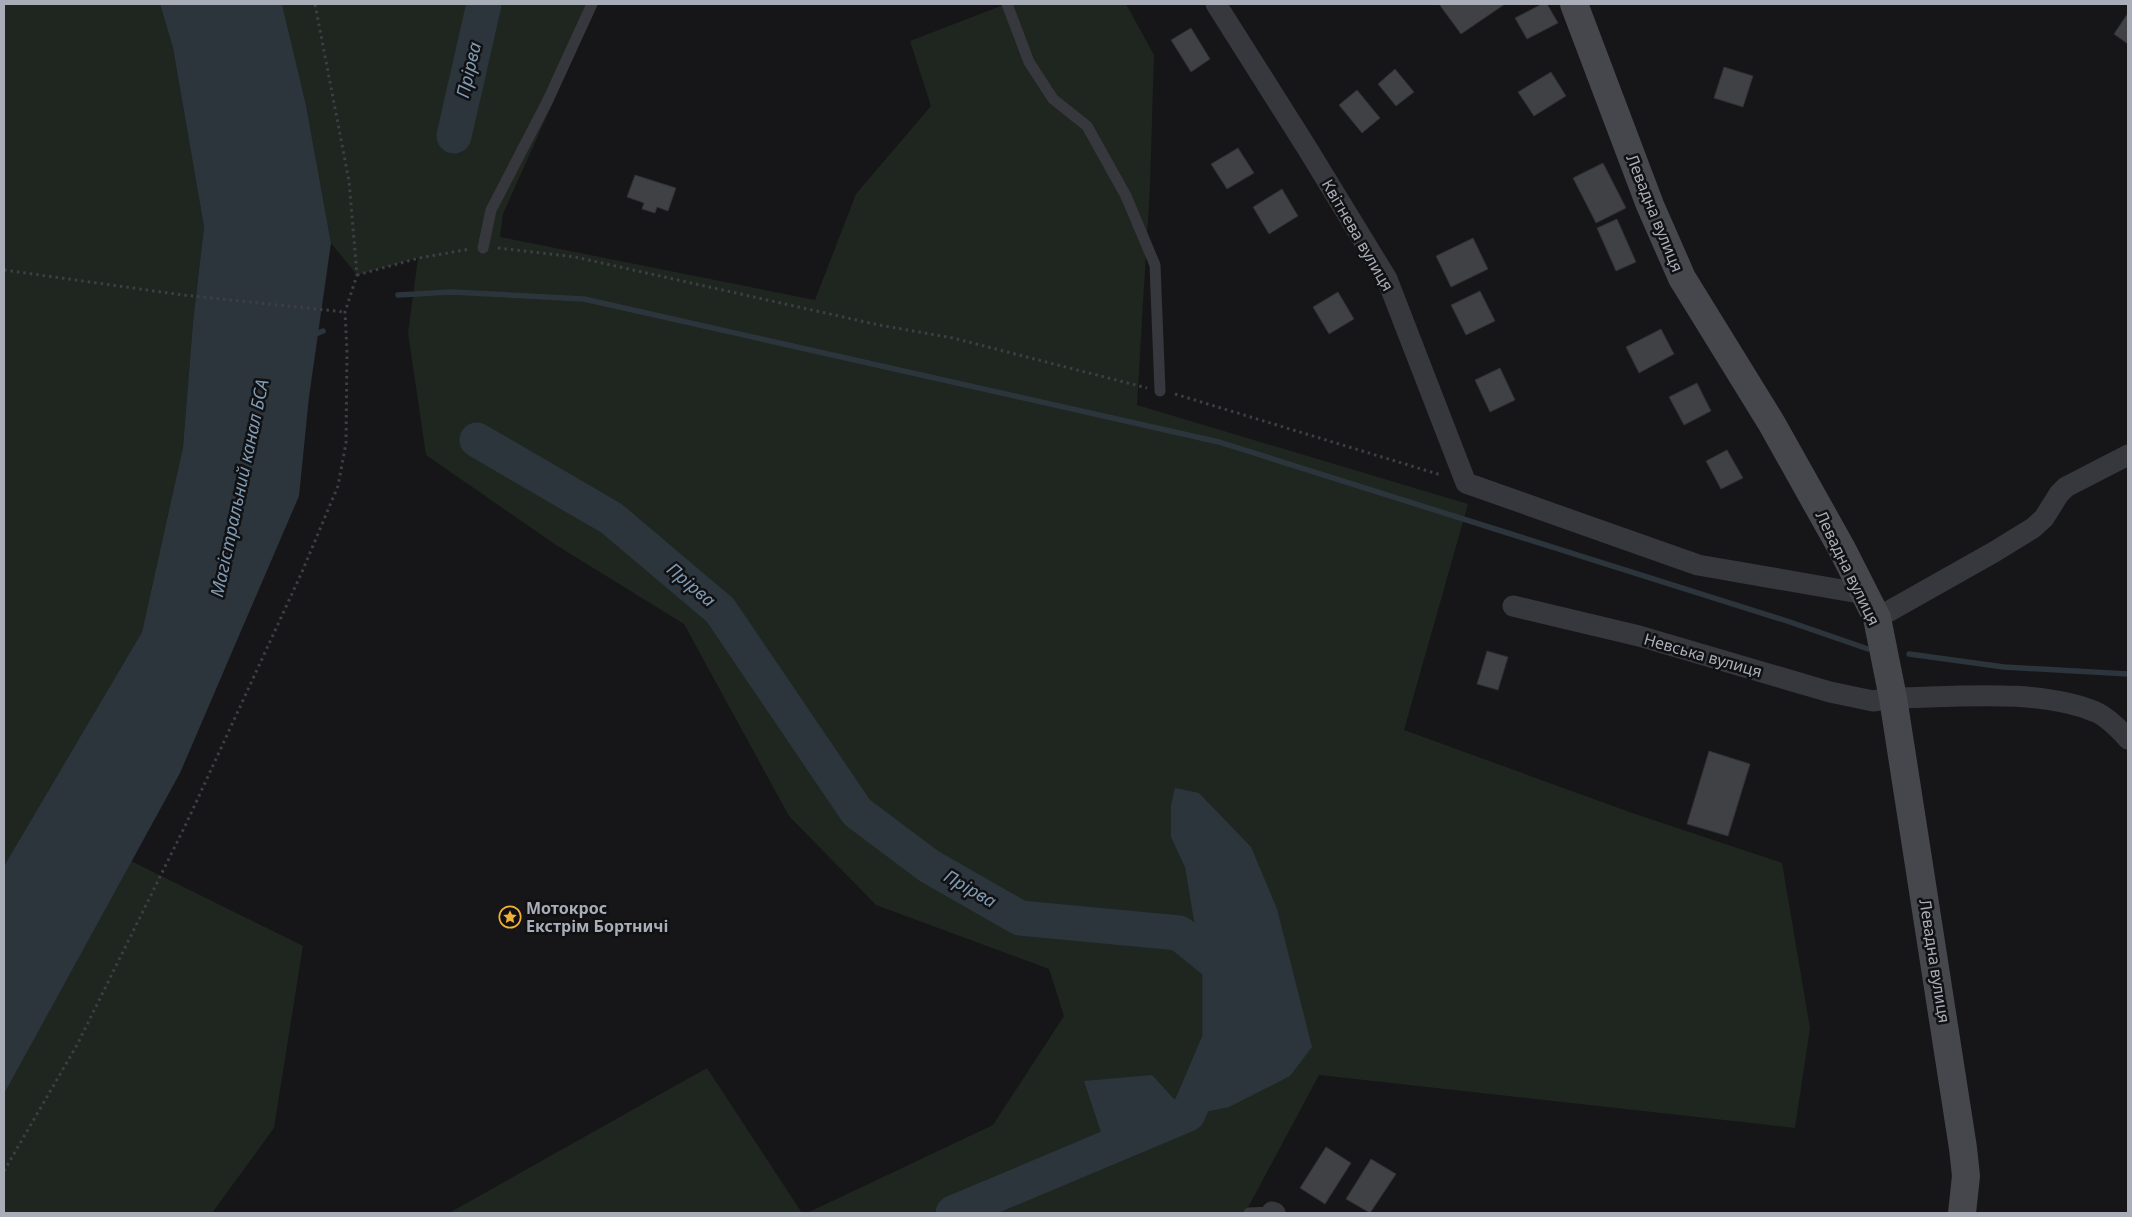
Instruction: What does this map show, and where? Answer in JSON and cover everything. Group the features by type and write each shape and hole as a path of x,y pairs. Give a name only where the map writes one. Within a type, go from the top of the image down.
{"street":[{"name":"Квітнева вулиця","path":"1216,4 1387,279 1466,483"},
{"name":"Левадна вулиця","path":"1574,4 1650,205 1682,278 1772,424 1842,549 1871,606 1894,698 1964,1148 1966,1176 1962,1213"},
{"path":"1466,483 1698,565 1871,606 1994,552 2033,528 2044,518 2059,494 2066,487 2128,455"},
{"name":"Невська вулиця","path":"1513,606 1639,636 1830,692 1873,701 1894,698 2016,696 2067,703 2098,712 2128,739"}],"lane":[{"path":"483,248 491,210 548,100 592,4"},
{"path":"1007,4 1029,62 1053,99 1087,126 1126,196 1155,265 1160,391"},
{"path":"1249,1213 1274,1213"}],"path":[{"path":"4,1172 77,1045 187,822 302,572 338,486 346,443 347,352 345,312 356,275 349,180 315,4"},
{"path":"356,275 419,258 483,248 522,250 575,257 860,320 953,338 1062,368 1160,391 1466,483"},
{"path":"4,270 183,295 345,312"}],"shaded area":[{"path":"4,4 160,4 173,48 204,227 193,322 183,447 142,632 4,866"},
{"path":"282,4 597,4 503,214 500,237 815,300 856,194 931,106 910,41 1006,4 1126,4 1154,55 1150,186 1137,405 1468,504 1404,730 1635,814 1782,863 1810,1028 1795,1128 1319,1075 1245,1213 807,1213 993,1125 1064,1016 1049,969 876,905 789,816 684,624 556,545 426,455 408,333 418,258 357,275 331,243 306,105"},
{"path":"131,861 303,946 274,1128 212,1213 4,1213 4,1094"},
{"path":"707,1068 802,1213 449,1213"}],"water":[{"name":"Магістральний канал БСА","path":"160,4 282,4 306,105 331,243 309,397 299,496 180,773 4,1094 4,866 142,632 183,447 193,322 204,227 173,48"},
{"path":"1175,788 1199,793 1251,847 1277,909 1312,1047 1290,1076 1229,1107 1205,1112 1163,1142 1129,1132 1103,1138 1084,1081 1152,1075 1174,1099 1207,1090 1220,1060 1227,1012 1202,968 1185,867 1171,837 1171,805"}],"building":[{"path":"1439,4 1505,4 1461,34"},
{"path":"1542,4 1547,4 1558,23 1527,39 1515,18"},
{"path":"2128,13 2128,44 2114,34"},
{"path":"1191,28 1210,59 1191,72 1171,40"},
{"path":"1724,67 1753,76 1743,107 1714,98"},
{"path":"1395,69 1414,92 1396,106 1378,84"},
{"path":"1551,72 1566,96 1534,116 1518,92"},
{"path":"1357,90 1380,118 1362,133 1339,105"},
{"path":"1238,148 1254,173 1227,189 1211,164"},
{"path":"1603,163 1626,208 1596,223 1573,178"},
{"path":"635,175 676,188 668,211 657,207 655,213 642,209 644,203 627,197"},
{"path":"1282,189 1298,216 1269,234 1253,207"},
{"path":"1617,219 1636,262 1616,271 1597,228"},
{"path":"1473,238 1488,269 1451,287 1436,256"},
{"path":"1480,291 1495,321 1466,335 1451,305"},
{"path":"1338,292 1354,319 1329,334 1313,307"},
{"path":"1661,329 1674,354 1639,373 1626,347"},
{"path":"1500,368 1515,400 1490,412 1475,380"},
{"path":"1697,383 1711,411 1684,425 1669,397"},
{"path":"1727,450 1743,478 1721,489 1706,461"},
{"path":"1487,651 1508,657 1498,690 1477,684"},
{"path":"1709,751 1750,764 1728,836 1687,824"},
{"path":"1326,1147 1351,1163 1325,1204 1300,1188"},
{"path":"1371,1159 1396,1174 1370,1213 1346,1199"}],"waterway":[{"name":"Прірва","path":"454,136 484,4"},
{"path":"398,295 451,292 584,299 1219,442 1787,621 1868,649"},
{"path":"311,336 323,331"},
{"name":"Прірва","path":"477,440 611,518 720,610 857,812 929,866 1020,918 1179,933 1220,966 1220,1039 1188,1114 953,1213"},
{"path":"1909,654 2004,667 2128,674"}],"place":[{"name":"Мотокрос Екстрім Бортничі","path":"510,917"}]}
